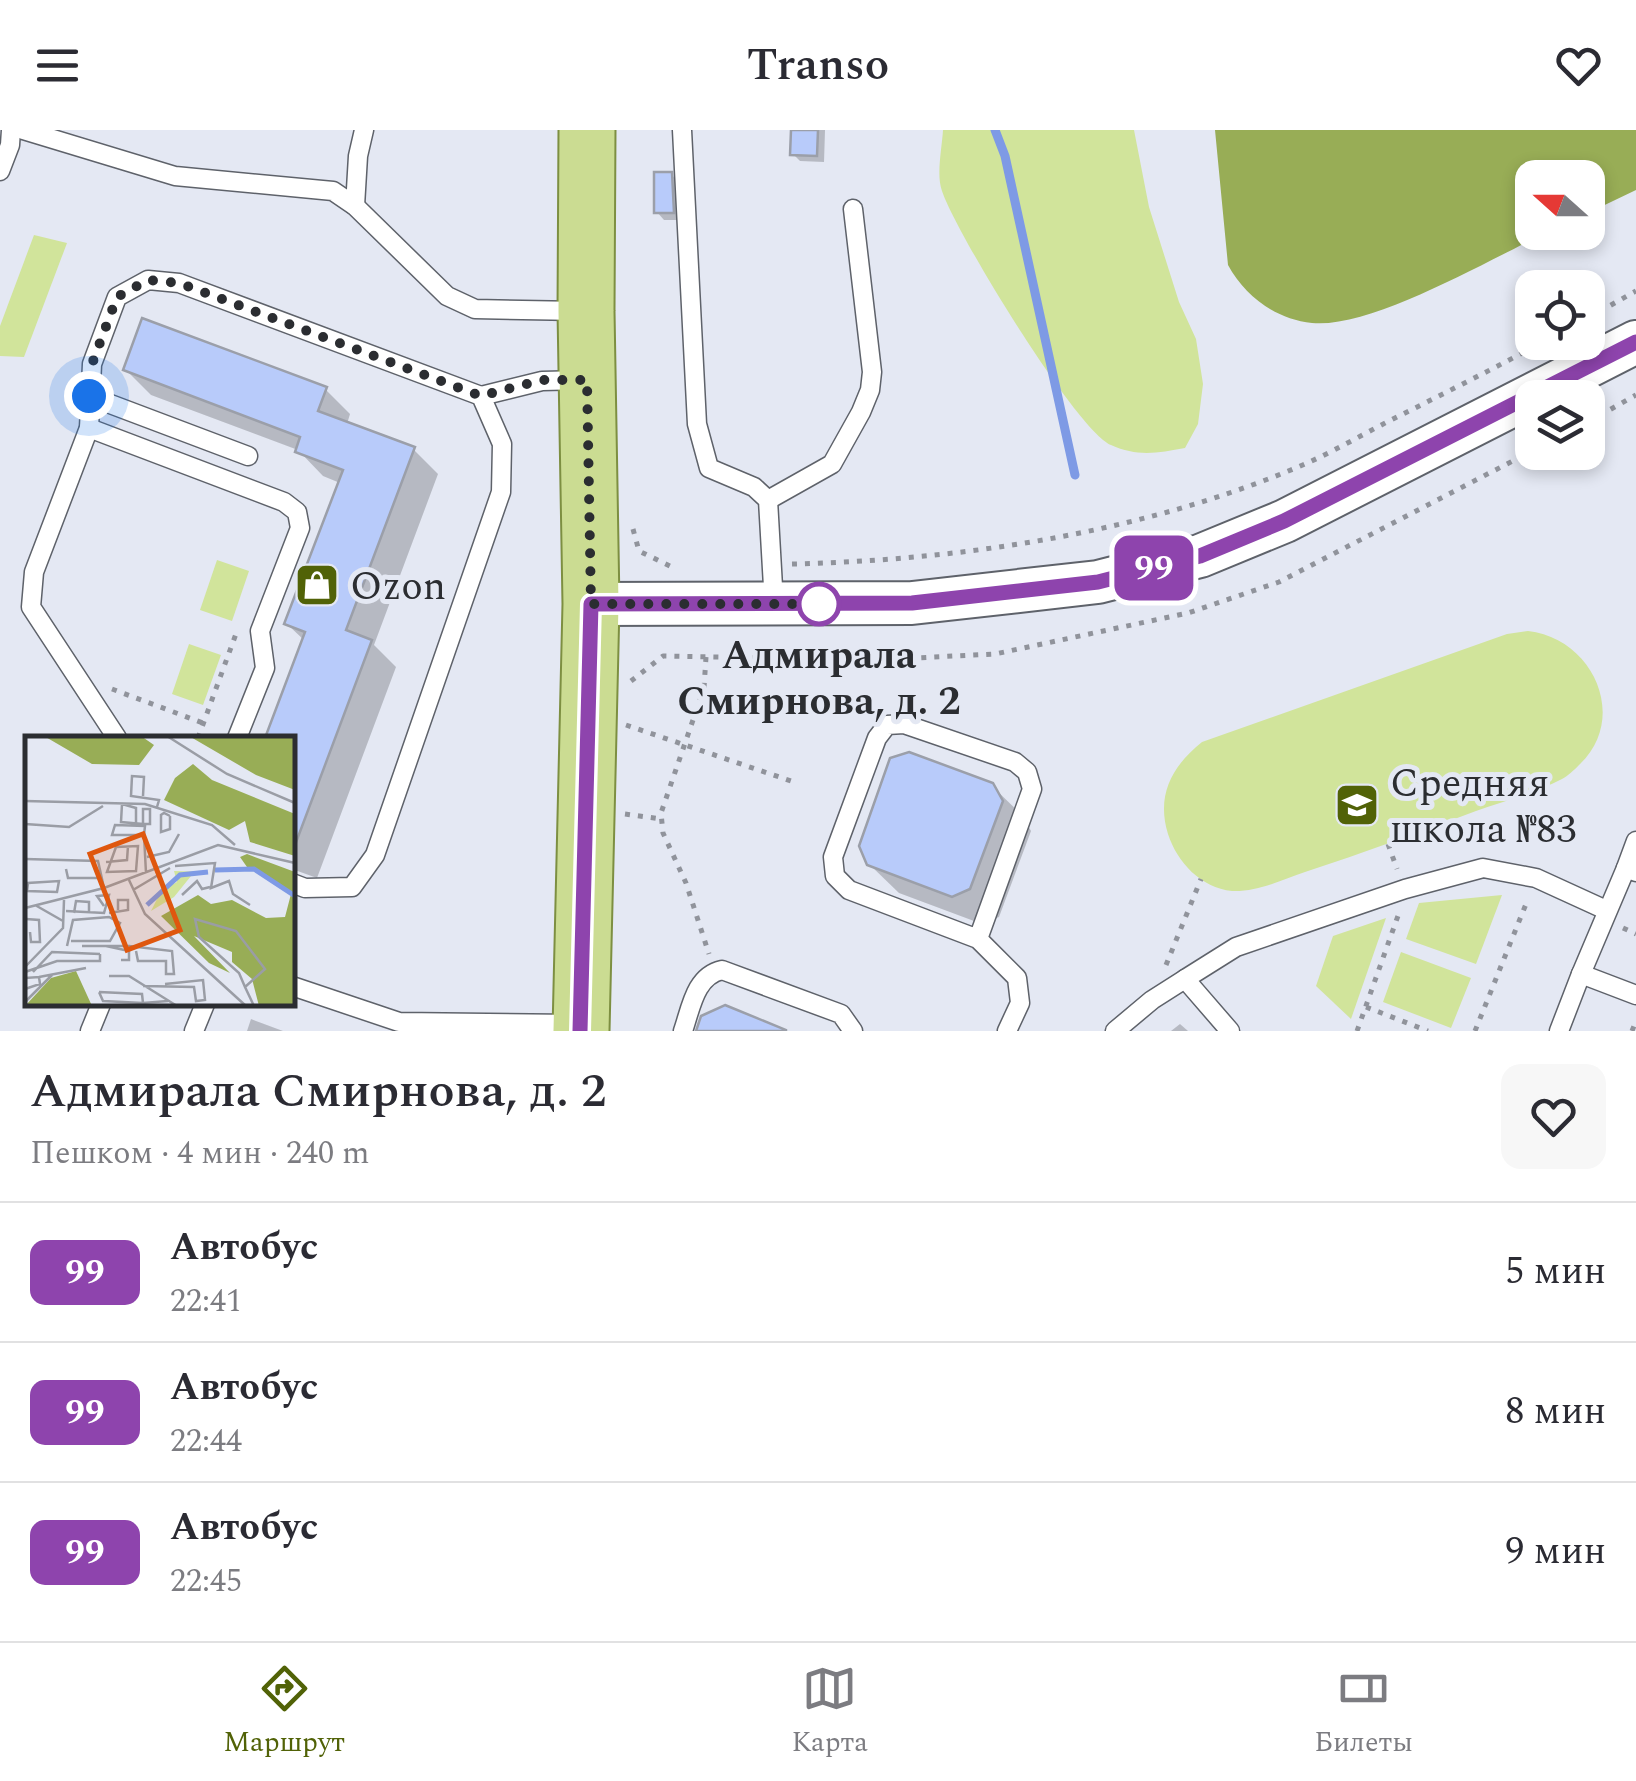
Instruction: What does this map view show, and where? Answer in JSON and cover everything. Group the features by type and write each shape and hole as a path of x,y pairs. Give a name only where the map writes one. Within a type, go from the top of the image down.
{"main road":[{"path":"581,1028 591,604 587,130"}],"street":[{"path":"591,604 773,585 912,603 1098,582 1200,556 1284,521 1636,342"}],"lane":[{"path":"0,171 11,130"},
{"path":"23,130 58,135 175,176 333,191 355,206 447,296 475,309 586,311"},
{"path":"355,206 364,130"},
{"path":"682,130 697,424 708,468 754,487 768,500 773,585"},
{"path":"768,500 832,464 870,390 872,372 854,209"},
{"path":"116,736 31,608 34,572 89,428 92,364 117,297 148,280 179,283 481,396 542,380 587,380"},
{"path":"89,396 248,456"},
{"path":"295,884 304,888 352,887 375,854 501,492 502,444 481,396"},
{"path":"89,428 284,502 297,512 300,528 260,631 265,668 239,736"},
{"path":"978,939 1032,789 1027,772 1016,762 904,724 888,725 877,738 833,857 835,876 848,890 978,939 1017,978 1020,1004 1007,1031"},
{"path":"1559,1031 1606,910 1631,870 1636,841"},
{"path":"1115,1031 1152,1000 1236,947 1405,889 1483,868 1536,878 1606,910"},
{"path":"683,1031 701,982 715,971 730,972 841,1014 854,1031"},
{"path":"1581,974 1636,995"},
{"path":"1186,979 1230,1031"},
{"path":"295,987 398,1026 581,1028"},
{"path":"90,1031 100,1006"},
{"path":"194,1031 204,1006"}],"path":[{"path":"1605,308 1636,291"},
{"path":"773,585 850,562 1090,530 1199,502 1300,466 1515,356"},
{"path":"1605,412 1636,395"},
{"path":"629,516 639,551 672,568 689,567"},
{"path":"706,656 704,688 662,819 662,833 686,883 715,971"},
{"path":"73,675 203,723 199,736"},
{"path":"620,724 687,743 794,782"},
{"path":"617,814 662,819"},
{"path":"1476,1031 1536,878"},
{"path":"1152,1000 1201,880"},
{"path":"1357,1031 1405,889"},
{"path":"1366,1007 1428,1031"},
{"path":"1632,1031 1636,1022"}],"green space":[{"path":"943,130 1134,130 1149,207 1179,302 1196,339 1203,384 1198,424 1185,448 1148,453 1121,449 1094,432 1072,405 992,286 952,213 939,177"},
{"path":"1215,130 1636,130 1636,190 1605,205 1605,160 1515,160 1515,248 1366,315 1312,323 1286,317 1252,296 1228,265"},
{"path":"34,235 67,243 24,357 0,356 0,326"},
{"path":"217,560 249,571 232,621 200,610"},
{"path":"1528,631 1551,637 1570,648 1586,664 1602,703 1602,725 1594,746 1564,778 1251,890 1232,891 1210,885 1177,854 1165,820 1166,794 1175,771 1202,742 1507,634"},
{"path":"189,644 221,655 203,705 172,694"},
{"path":"1502,895 1476,964 1406,939 1419,903"},
{"path":"1386,918 1351,1019 1316,986 1333,936"},
{"path":"1401,952 1471,978 1451,1028 1383,1002"}],"building":[{"path":"791,130 818,130 817,156 790,155"},
{"path":"654,172 672,172 674,213 654,213"},
{"path":"142,318 327,387 318,411 415,447 346,630 372,640 295,845 295,736 266,736 305,632 284,624 343,470 295,452 300,437 123,370"},
{"path":"909,752 993,783 1003,801 970,889 952,897 867,865 859,846 890,758"},
{"path":"725,1005 786,1031 696,1031 701,1016"}],"waterway":[{"path":"995,130 1005,156 1075,475"}],"bus line":[{"name":"99","path":"580,1031 591,604 912,603 1098,582 1200,556 1284,521 1636,342"}],"place":[{"name":"Ozon","path":"317,585"},
{"name":"Адмирала Смирнова, д. 2","path":"819,604"},
{"name":"Средняя школа №83","path":"1357,805"}],"route":[{"path":"89,396 92,364 117,297 148,280 179,283 481,396 542,380 587,380 591,604 819,604"}]}
